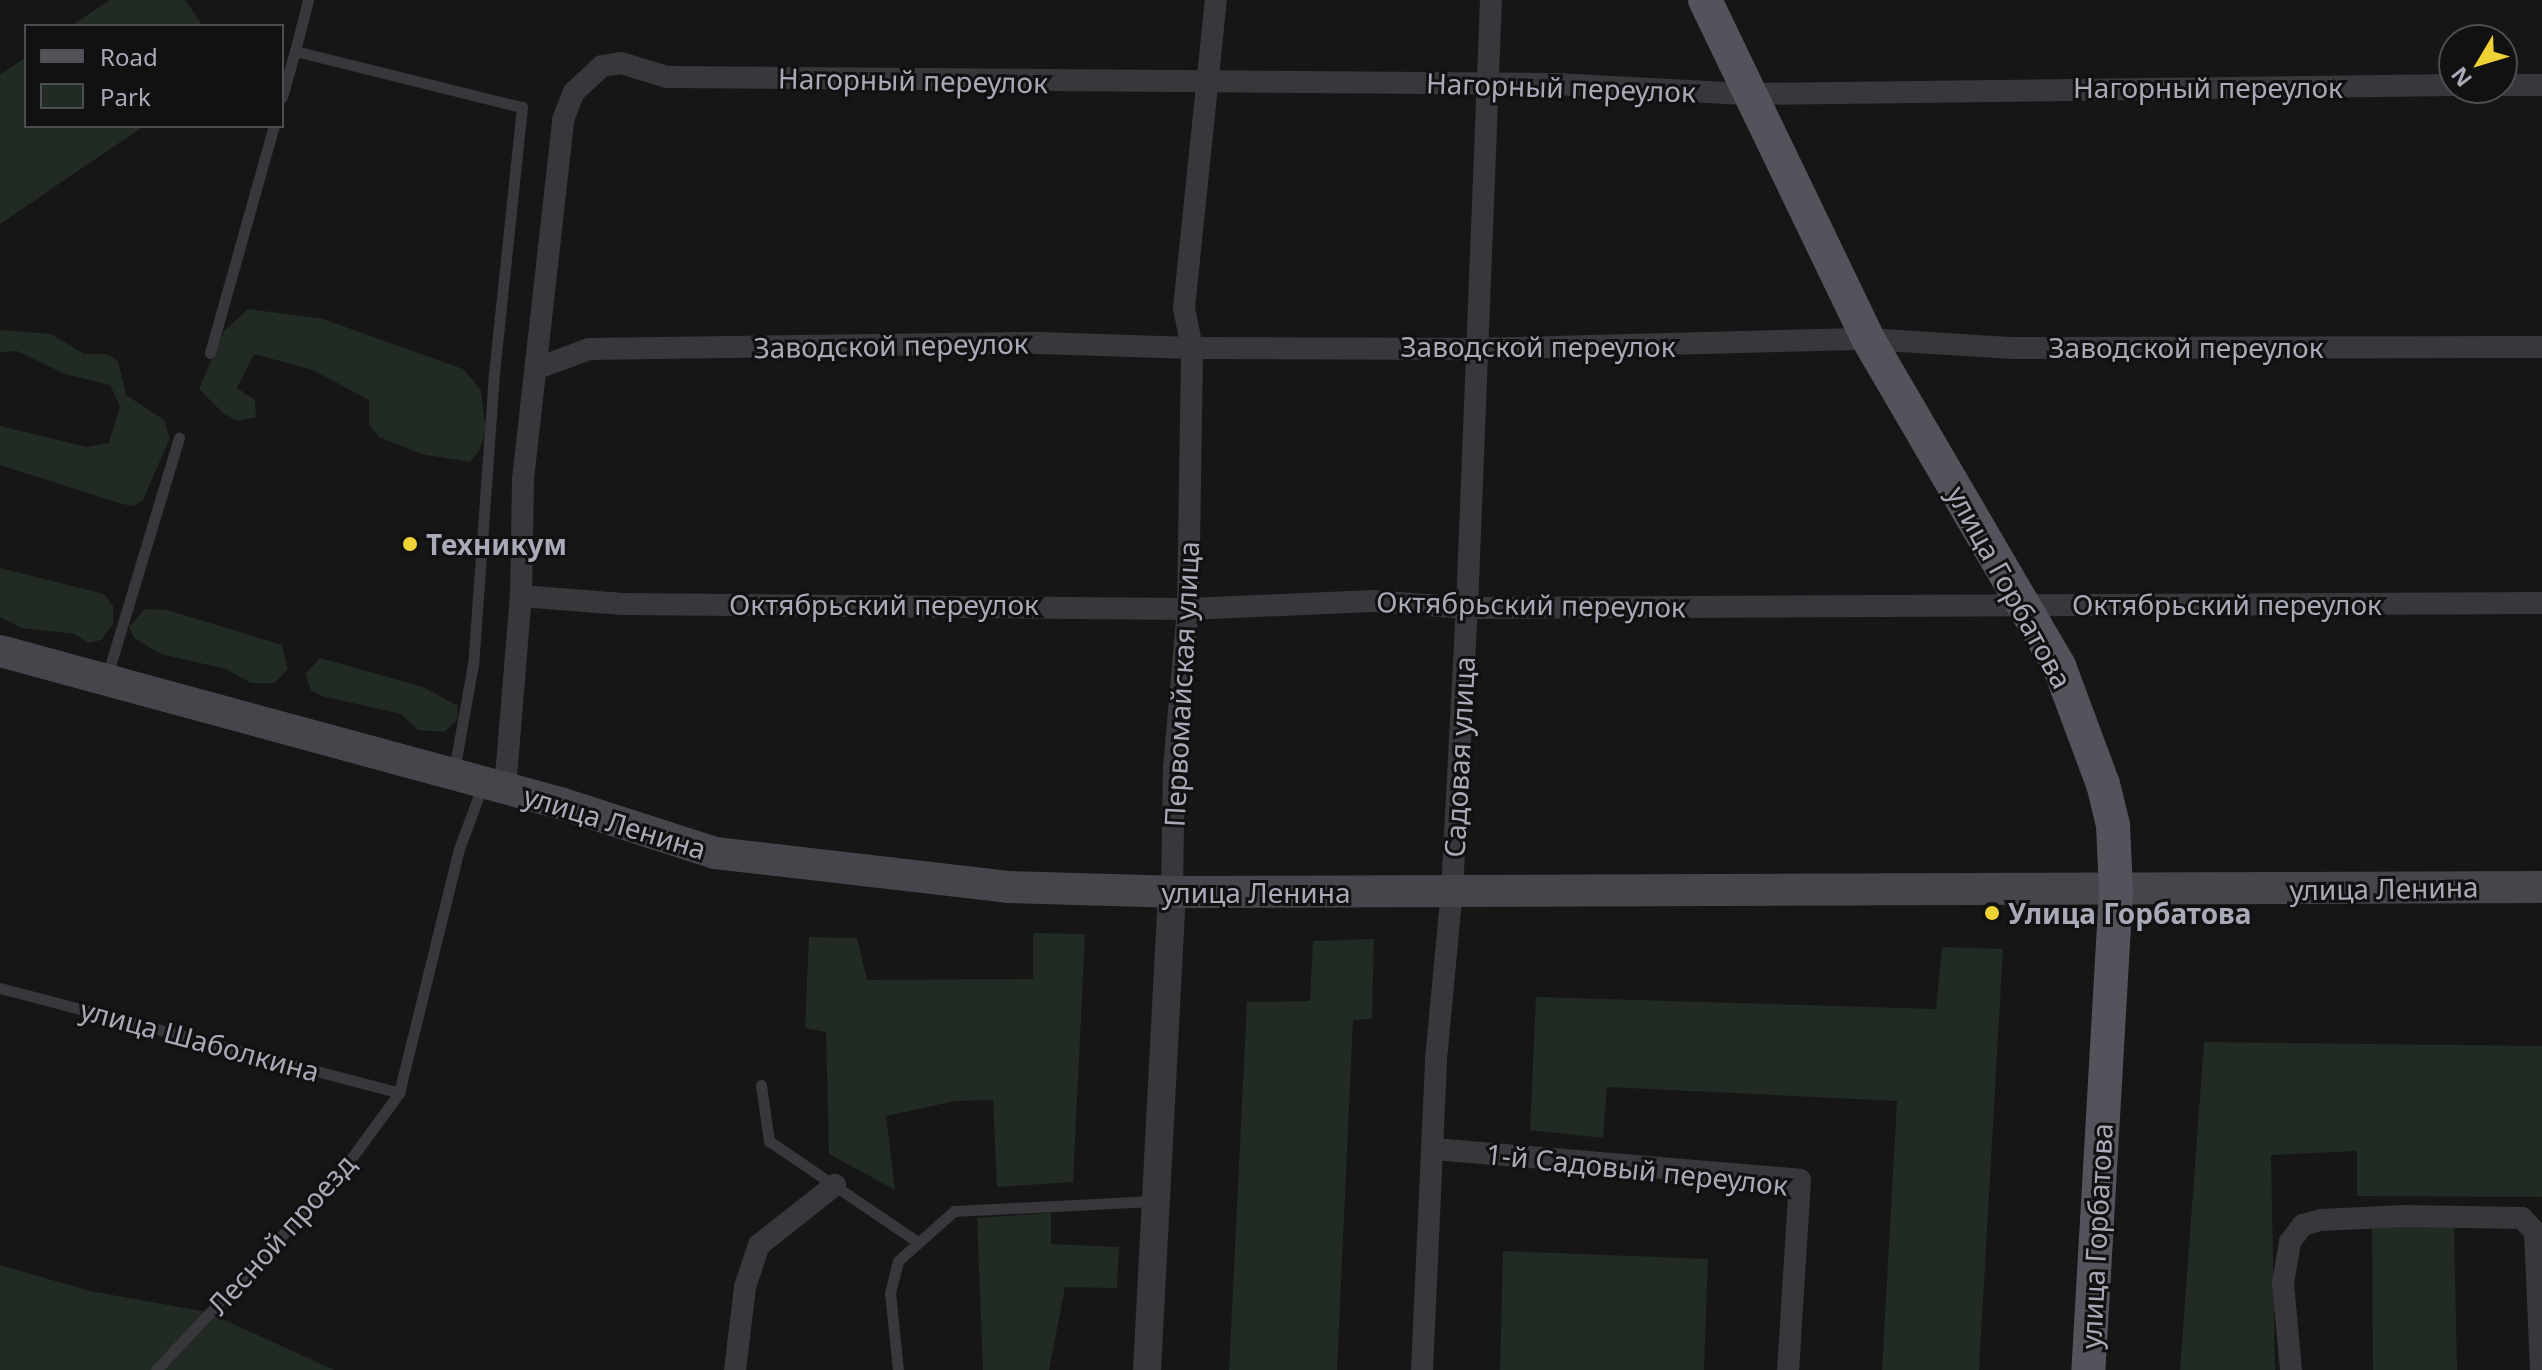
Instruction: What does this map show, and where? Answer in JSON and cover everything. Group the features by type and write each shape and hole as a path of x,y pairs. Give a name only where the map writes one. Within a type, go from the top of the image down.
{"main road":[{"name":"улица Горбатова","path":"1705,0 1868,339 2059,666 2090,742 2113,825 2116,891 2088,1370"},
{"name":"улица Ленина","path":"0,651 480,782 715,853 1008,887 1172,892 2116,891 2542,887"}],"street":[{"name":"Первомайская улица","path":"1147,1370 1153,1201 1172,892 1174,768 1188,609 1192,348 1185,297 1210,84 1216,0"},
{"name":"Садовая улица","path":"1422,1370 1467,608 1491,0"},
{"name":"Нагорный переулок","path":"480,782 521,596 523,479 538,368 563,120 574,92 602,66 621,63 667,77 1488,84 1750,94 2438,85"},
{"path":"2518,85 2542,85"},
{"name":"Заводской переулок","path":"538,368 589,349 1039,343 1192,348 1476,349 1868,339 2013,348 2542,347"},
{"name":"Октябрьский переулок","path":"521,596 623,604 1188,609 1373,601 1467,608 2023,603 2174,608 2542,603"},
{"name":"1-й Садовый переулок","path":"1434,1149 1800,1180 1788,1370"},
{"path":"735,1370 745,1287 759,1245 835,1185"},
{"path":"2291,1370 2283,1283 2290,1242 2303,1225 2321,1220 2405,1216 2522,1218 2535,1232 2541,1370"}],"lane":[{"path":"284,90 308,0"},
{"path":"295,51 522,107 494,374 473,664 480,782 459,849 399,1093"},
{"path":"210,353 273,128"},
{"path":"106,681 179,438"},
{"name":"улица Шаболкина","path":"0,988 399,1093"},
{"path":"761,1085 769,1141 919,1243"},
{"name":"Лесной проезд","path":"156,1370 342,1171 399,1093"},
{"path":"898,1370 890,1293 898,1261 954,1211 1153,1201"}],"green space":[{"path":"110,0 185,0 202,24 74,24"},
{"path":"24,58 24,128 141,128 0,224 0,75"},
{"path":"248,309 323,319 463,369 481,390 486,430 479,451 470,462 421,454 379,437 369,425 369,400 313,370 254,354 237,388 255,400 256,417 238,421 223,413 199,389 224,331"},
{"path":"0,330 51,334 84,354 107,354 118,361 126,395 164,420 170,438 143,500 134,506 122,504 0,465 0,426 87,447 109,443 120,406 110,385 65,374 17,351 0,352"},
{"path":"0,568 104,594 113,606 113,624 101,640 88,643 75,634 21,628 0,617"},
{"path":"145,609 167,610 282,645 288,669 275,683 251,683 226,669 161,654 134,638 129,627"},
{"path":"320,658 423,687 458,706 457,720 444,732 418,730 401,714 322,696 311,690 305,674"},
{"path":"1033,933 1085,934 1073,1182 997,1187 993,1100 955,1101 886,1116 895,1190 829,1154 826,1032 805,1028 809,937 857,938 867,980 1033,979"},
{"path":"1374,939 1372,1019 1353,1020 1337,1370 1229,1370 1247,1002 1310,1001 1313,941"},
{"path":"1942,947 2003,949 1979,1370 1882,1370 1897,1101 1607,1087 1603,1138 1530,1130 1536,997 1936,1009"},
{"path":"2204,1042 2542,1046 2542,1197 2357,1196 2357,1151 2271,1155 2275,1370 2180,1370"},
{"path":"1051,1213 1051,1244 1119,1247 1117,1288 1065,1287 1049,1370 983,1370 977,1218"},
{"path":"2372,1226 2454,1227 2457,1370 2373,1370"},
{"path":"1503,1251 1708,1259 1704,1370 1500,1370"},
{"path":"0,1265 90,1291 207,1312 334,1370 0,1370"}],"place":[{"name":"Техникум","path":"410,544"},
{"name":"Улица Горбатова","path":"1992,913"}]}
